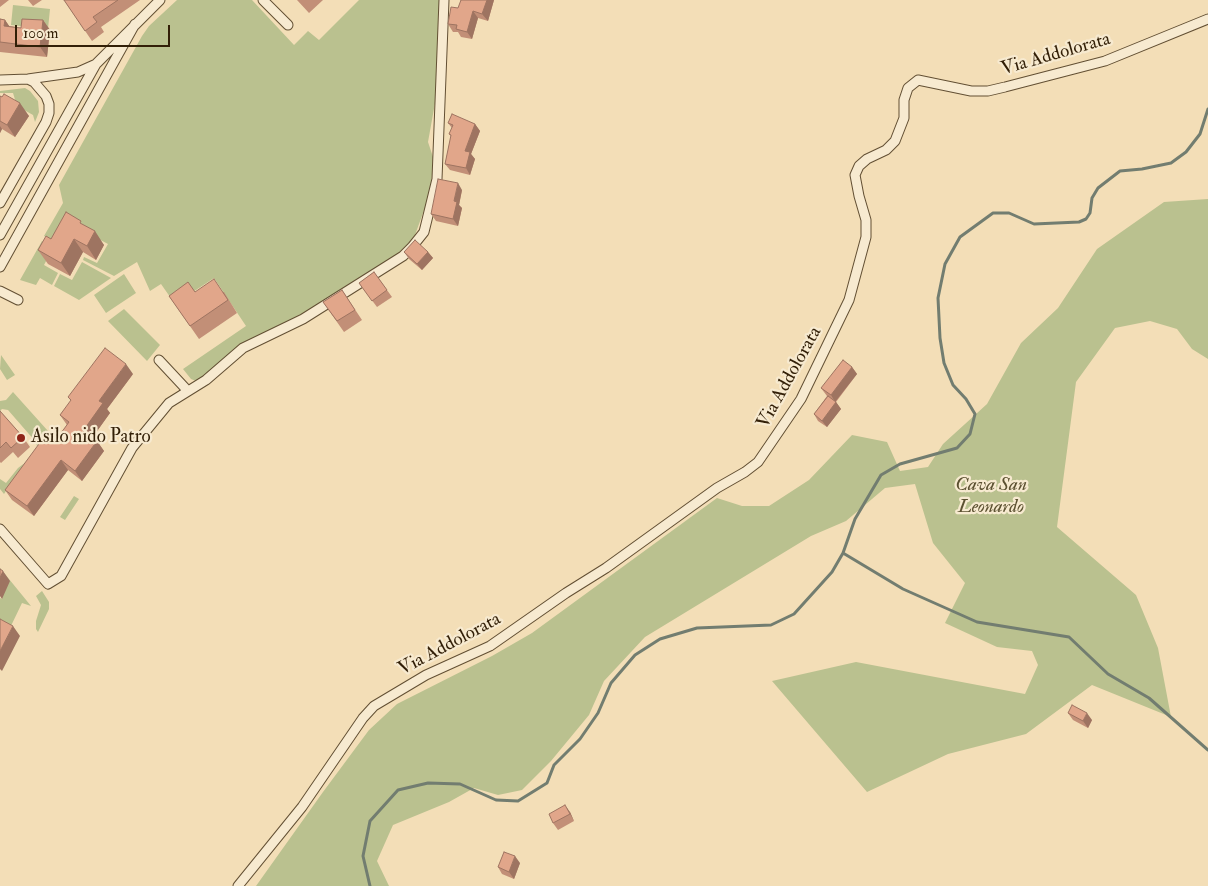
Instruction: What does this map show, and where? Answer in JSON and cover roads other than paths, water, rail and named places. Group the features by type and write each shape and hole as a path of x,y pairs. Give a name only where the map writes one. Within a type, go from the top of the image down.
{"street":[{"path":"0,235 96,64 160,0"},
{"path":"263,0 288,25"},
{"path":"0,528 48,584 61,576 132,448 169,403 187,390 206,380 243,348 303,319 403,256 424,232 438,180 444,0"},
{"name":"Via Addolorata","path":"238,886 302,806 363,718 374,706 426,675 490,646 566,593 606,568 717,488 746,472 758,462 802,399 849,300 866,237 866,220 858,196 855,175 859,166 867,159 886,150 895,140 904,118 904,100 908,88 918,80 971,91 988,91 1105,61 1208,19"},
{"path":"0,267 135,24"},
{"path":"0,80 28,79 78,72 96,64"},
{"path":"0,203 46,122 49,113 49,104 46,96 34,82 28,79"},
{"path":"0,291 18,300"},
{"path":"159,360 187,390"}],"waterway":[{"name":"Cava San Leonardo","path":"370,886 363,856 370,821 398,790 428,783 460,784 496,800 518,801 547,783 554,765 580,739 598,713 611,683 635,655 660,639 697,628 771,625 794,614 832,572 843,553 855,519 881,475 900,464 957,448 970,434 975,414 966,399 953,385 944,363 940,338 938,298 945,264 960,237 993,213 1009,213 1034,224 1079,222 1086,219 1090,213 1092,198 1098,188 1120,171 1171,163 1186,152 1200,134 1208,109"},
{"path":"843,553 903,589 977,622 1069,637 1108,674 1149,698 1208,750"}],"place":[{"name":"Asilo nido Patro","path":"21,438"}]}
